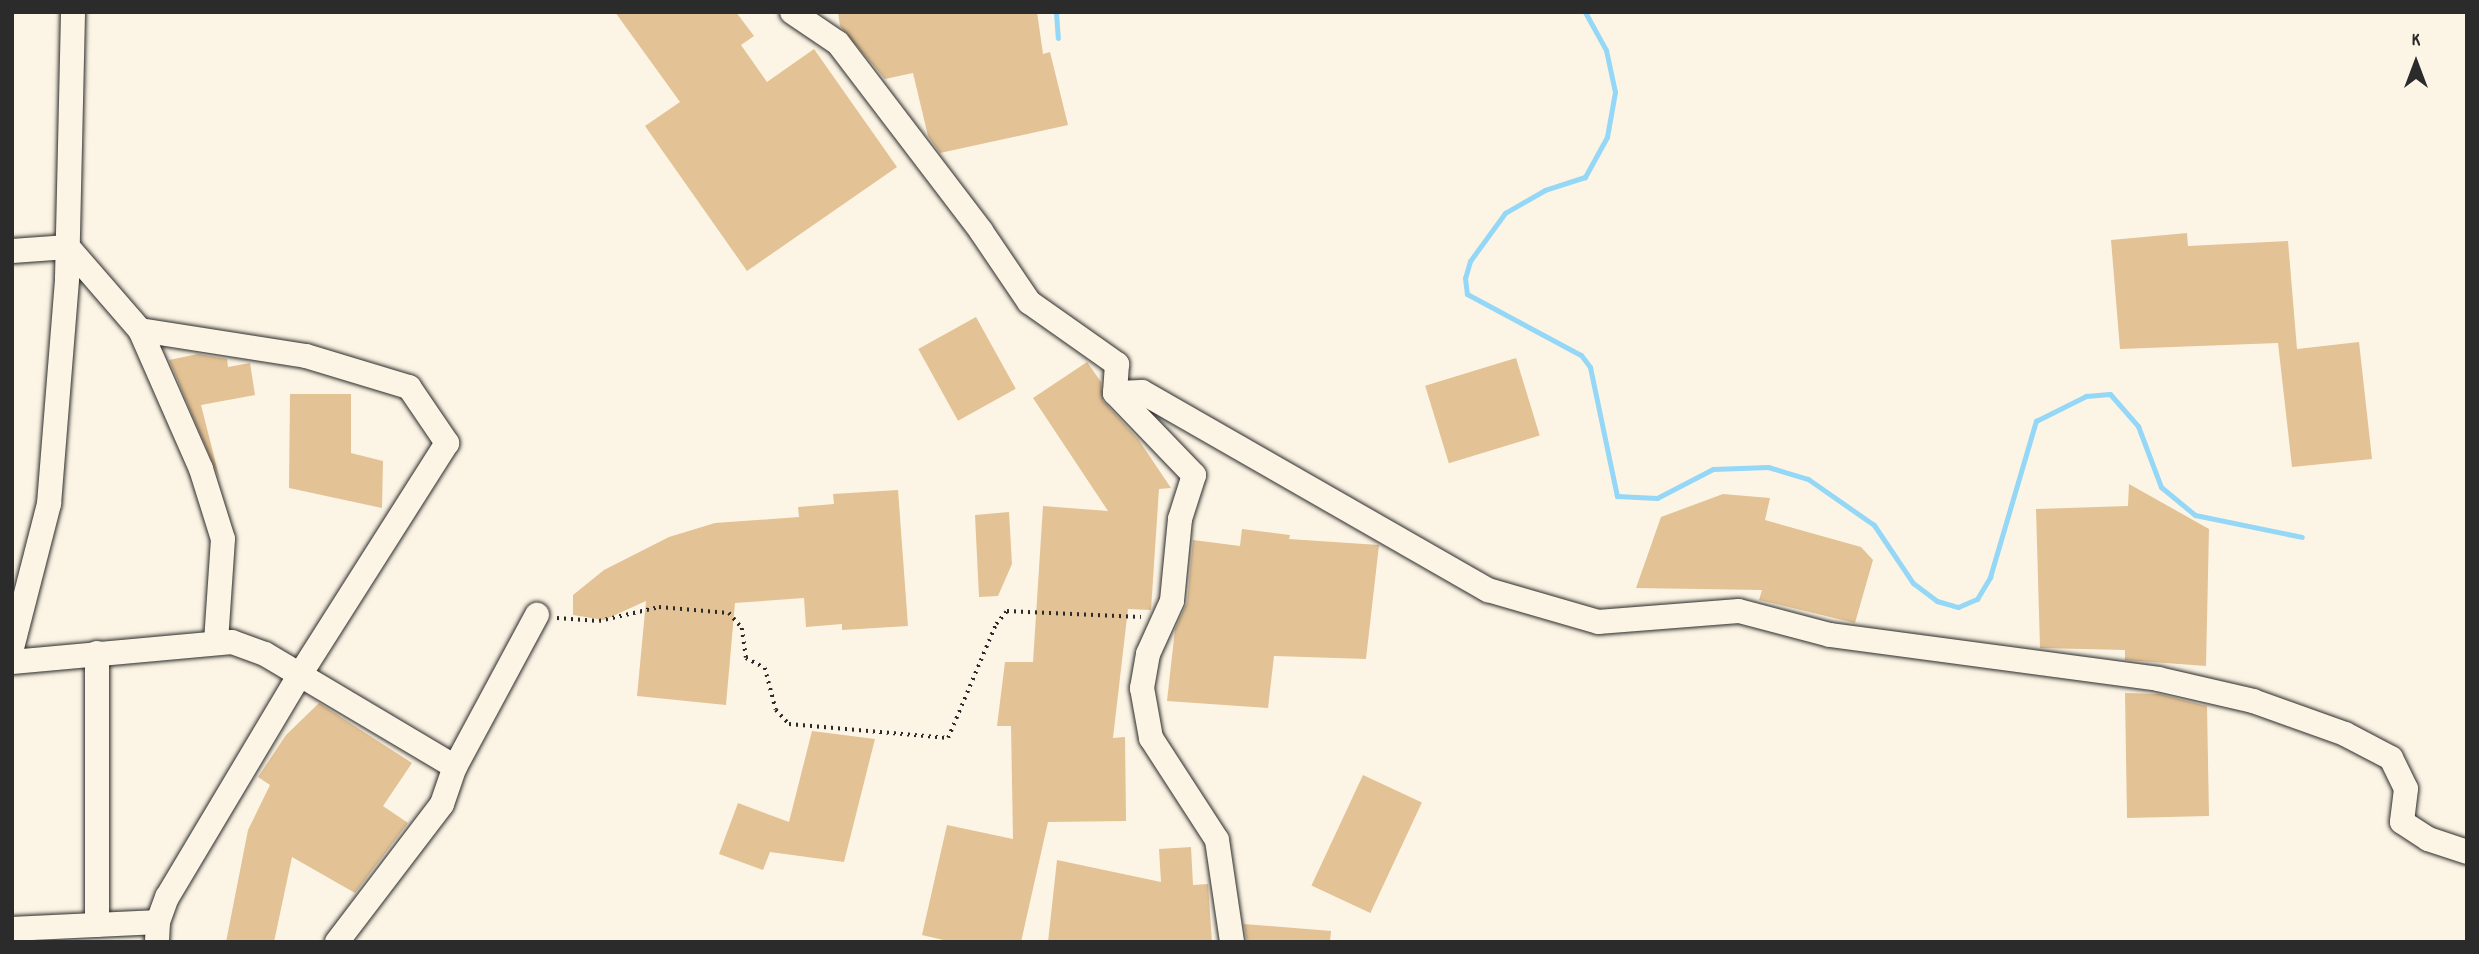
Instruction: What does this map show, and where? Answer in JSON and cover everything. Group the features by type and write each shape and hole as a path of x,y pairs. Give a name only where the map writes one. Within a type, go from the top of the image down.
{"street":[{"path":"12,648 49,504 68,247 74,12"},
{"path":"792,12 838,43 981,231 1029,302 1117,364 1115,393 1194,475 1180,519 1172,601 1148,654 1142,688 1151,738 1217,840 1232,942"},
{"path":"12,251 68,247"},
{"path":"68,247 140,330 201,469 223,539 216,640"},
{"path":"12,929 97,925 157,932 167,897 299,676 447,443 409,387 306,356 140,330"},
{"path":"1115,393 1142,392 1488,590 1598,622 1739,611 1830,635 2158,679 2253,701 2345,734 2391,758 2406,789 2402,822 2428,839 2467,852"},
{"path":"337,942 442,804 455,767 537,615"},
{"path":"12,662 216,640 248,646 455,767"},
{"path":"97,653 97,925"}],"path":[{"path":"537,615 580,622 659,607 729,613 742,628 746,658 765,668 776,710 789,724 948,738 996,624 1007,611 1164,618"}],"building":[{"path":"615,12 736,12 754,36 741,45 767,82 814,49 897,167 747,271 645,126 680,102"},
{"path":"838,12 1037,12 1043,54 1050,52 1068,125 940,153 928,136 913,73 885,79 840,26"},
{"path":"2187,233 2188,246 2288,241 2297,349 2359,342 2372,459 2292,467 2278,343 2120,349 2111,240"},
{"path":"976,317 1016,389 958,421 918,349"},
{"path":"198,354 227,359 228,367 250,363 255,395 201,405 220,480 169,360"},
{"path":"1516,358 1540,435 1449,463 1425,386"},
{"path":"1087,362 1101,382 1103,401 1138,439 1171,488 1159,489 1151,610 1128,609 1113,738 1125,737 1126,821 1048,822 1021,942 952,942 922,935 947,825 1013,839 1011,726 997,726 1005,662 1033,662 1043,506 1108,511 1033,398"},
{"path":"290,394 351,394 351,453 383,461 382,508 289,488"},
{"path":"2129,484 2209,529 2206,666 2125,660 2125,650 2040,648 2036,509 2128,506"},
{"path":"898,490 908,626 842,630 842,624 806,627 804,598 735,603 726,705 637,696 646,601 604,620 573,615 573,595 604,570 669,537 715,523 799,517 798,507 834,504 833,494"},
{"path":"1723,494 1770,498 1765,520 1861,547 1873,560 1855,623 1759,600 1762,590 1636,588 1661,517"},
{"path":"1009,512 1012,564 998,596 979,597 975,515"},
{"path":"1242,529 1290,535 1289,539 1379,545 1366,659 1274,656 1268,708 1167,701 1175,629 1187,603 1193,540 1240,546"},
{"path":"2125,693 2159,694 2207,706 2209,816 2127,818"},
{"path":"319,703 412,763 383,806 408,823 355,893 292,857 274,942 226,942 248,830 270,785 258,777 286,735"},
{"path":"812,731 875,739 844,862 770,852 763,870 719,854 738,803 789,822"},
{"path":"1363,775 1422,802 1370,913 1311,886"},
{"path":"1191,847 1193,885 1208,884 1212,942 1048,942 1057,860 1161,882 1159,849"},
{"path":"1244,924 1331,931 1330,942 1247,942"}],"waterway":[{"path":"1056,12 1058,38"},
{"path":"1585,12 1606,50 1615,92 1607,137 1585,177 1545,190 1505,213 1470,261 1465,278 1467,294 1581,355 1590,367 1617,496 1657,498 1713,469 1768,467 1808,479 1874,525 1913,583 1937,601 1958,607 1977,599 1990,577 2036,421 2086,396 2110,394 2138,426 2161,487 2195,515 2302,537"}]}
